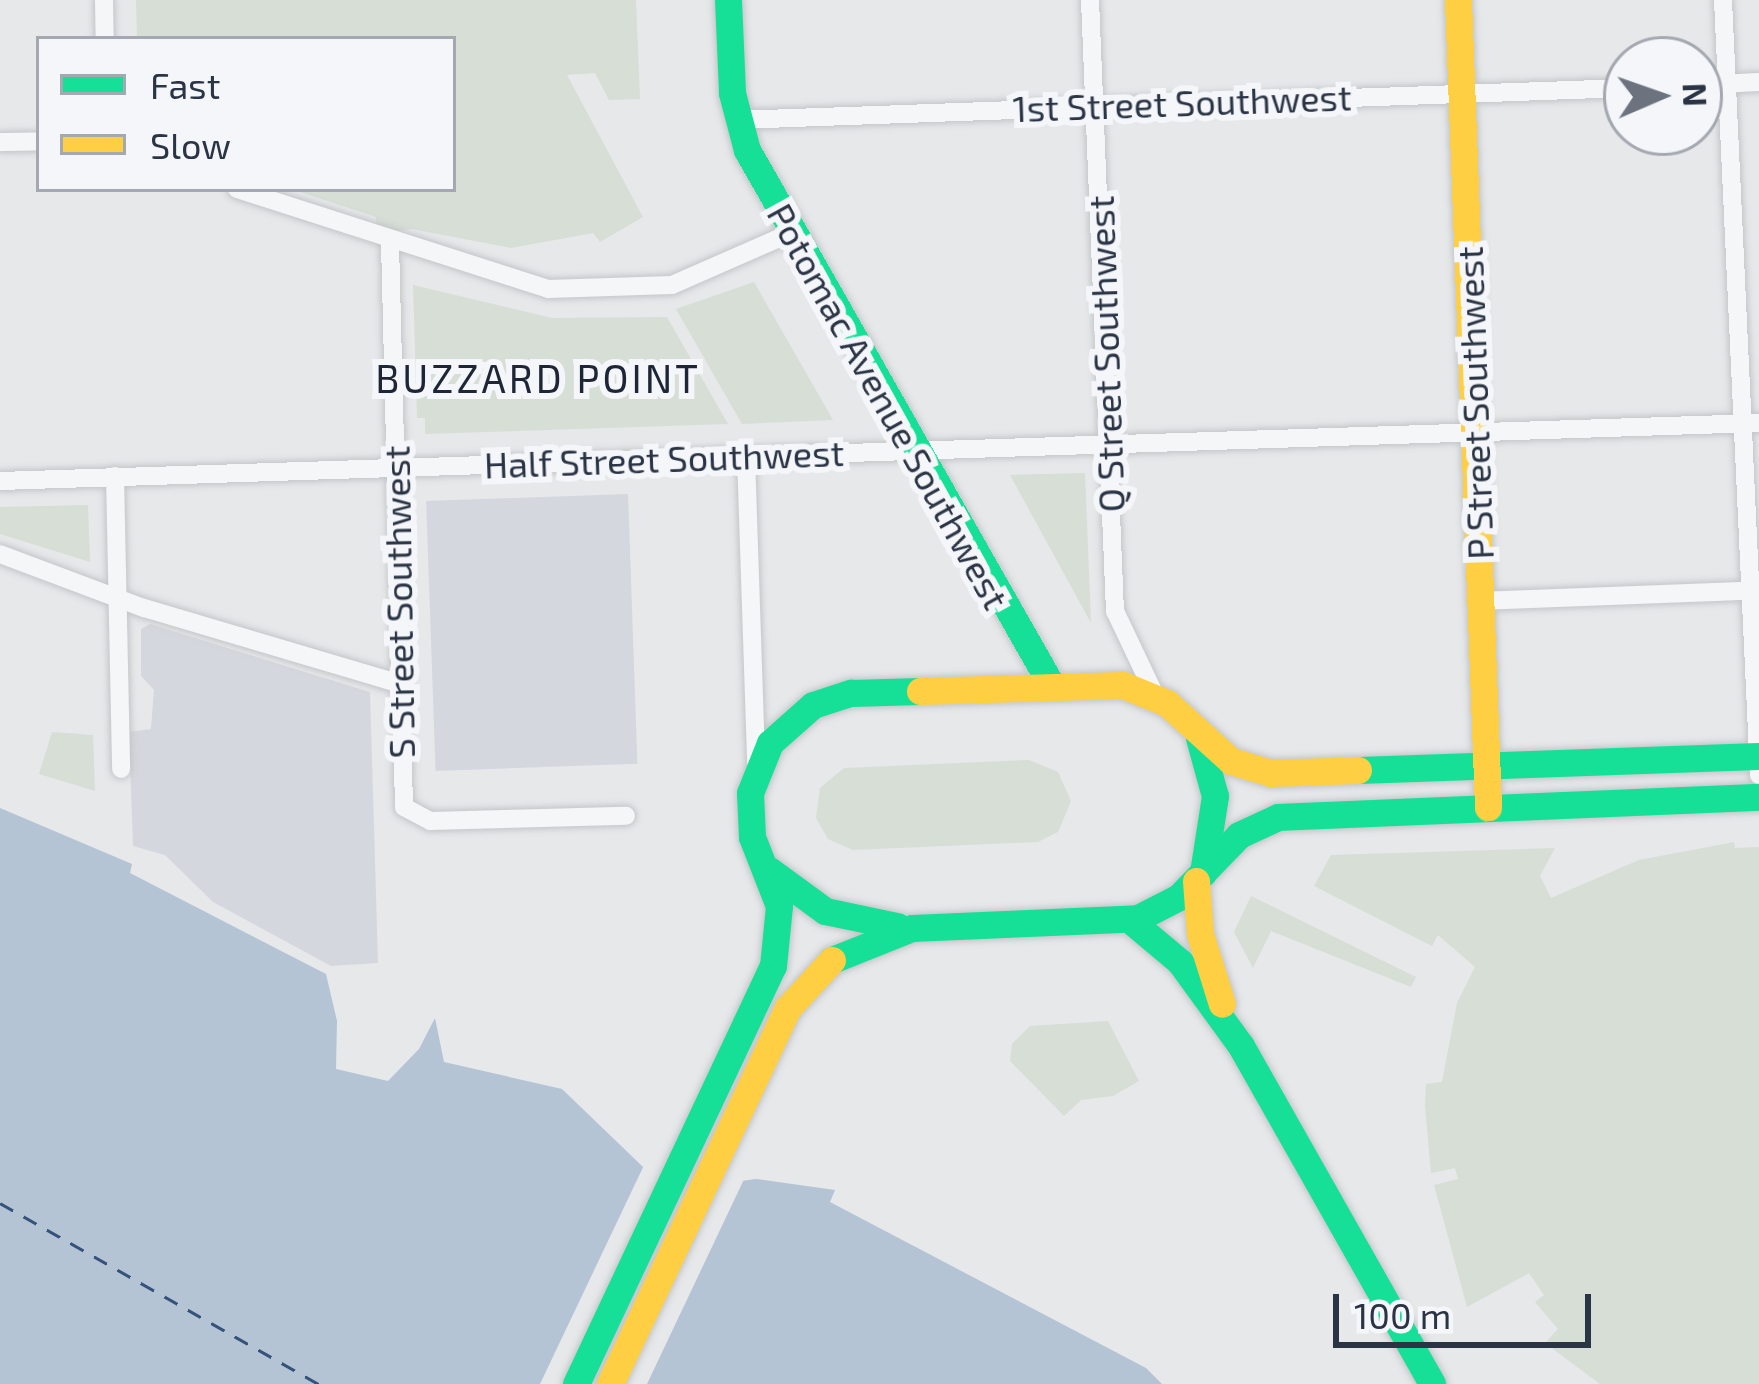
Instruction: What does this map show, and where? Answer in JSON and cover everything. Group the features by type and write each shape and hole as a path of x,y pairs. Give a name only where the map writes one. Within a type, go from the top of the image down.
{"main road":[{"path":"728,0 737,120"},
{"name":"P Street Southwest","path":"1458,0 1488,807"},
{"name":"Potomac Avenue Southwest","path":"737,120 914,451 1052,686"},
{"path":"577,1384 776,952 778,905 750,821 756,768 788,722 838,695 1123,686 1157,697 1231,760 1264,772 1759,756"},
{"path":"1195,728 1215,796 1199,877 1202,946 1241,1046"},
{"path":"765,866 825,911 912,928 1130,920 1199,877 1239,836 1278,817 1759,797"},
{"path":"1130,920 1180,962 1241,1046 1432,1384"},
{"path":"610,1384 795,995 819,966 850,946 912,928"}],"street":[{"path":"104,0 105,36"},
{"name":"Q Street Southwest","path":"1090,0 1115,610 1157,697"},
{"path":"1723,0 1745,591 1759,775"},
{"path":"1723,84 1759,82"},
{"name":"1st Street Southwest","path":"737,120 1603,89"},
{"path":"0,142 36,141"},
{"path":"246,192 525,286 626,291 714,273 793,232"},
{"name":"S Street Southwest","path":"390,242 403,800 411,816 626,816"},
{"name":"Half Street Southwest","path":"0,481 1759,422"},
{"path":"746,456 756,768"},
{"path":"115,476 121,769"},
{"path":"0,554 118,598 400,684"},
{"path":"1481,601 1745,591"}],"shaded area":[{"path":"136,0 636,0 640,99 609,100 595,73 567,75 643,217 600,242 593,233 511,248 412,229 376,234 376,217 300,192 456,192 456,36 137,36"},
{"path":"754,282 833,420 742,424 676,309"},
{"path":"413,285 552,318 667,317 728,424 425,434 425,418 417,418"},
{"path":"1085,473 1091,623 1010,475"},
{"path":"628,494 637,764 436,771 426,501"},
{"path":"88,505 90,562 0,534 0,507"},
{"path":"150,624 370,692 378,963 331,966 213,902 165,855 133,846 129,732 151,729 154,690 141,676 141,629"},
{"path":"52,732 93,735 95,791 39,774"},
{"path":"1029,760 1058,772 1071,801 1058,832 1038,842 853,850 828,839 816,818 820,788 844,768"},
{"path":"1734,842 1735,848 1759,847 1759,1384 1600,1384 1545,1343 1558,1329 1535,1302 1544,1295 1529,1273 1467,1307 1434,1185 1458,1179 1455,1168 1431,1173 1425,1106 1426,1084 1442,1082 1457,1003 1475,967 1438,935 1432,946 1314,886 1331,855 1555,848 1540,876 1551,898 1639,860"},
{"path":"1251,896 1416,977 1411,987 1271,931 1253,968 1234,932"},
{"path":"1108,1021 1139,1081 1113,1096 1081,1100 1064,1116 1010,1061 1012,1044 1030,1026"}],"water":[{"path":"0,808 132,864 130,873 326,974 337,1021 336,1069 388,1081 419,1049 435,1018 444,1062 562,1089 668,1191 756,1179 835,1190 830,1202 1146,1368 1162,1384 0,1384"}],"pier":[{"path":"646,1161 679,1188 747,1173 647,1384 540,1384"}],"ferry route":[{"path":"0,1203 319,1384"}],"traffic: fast":[{"path":"728,0 732,93 747,150 1052,686"},
{"path":"576,1384 773,966 779,906 752,837 750,793 770,743 813,705 851,693 920,691"},
{"path":"1199,738 1215,796 1203,873"},
{"path":"1358,770 1759,756"},
{"path":"832,960 912,928 1138,918 1179,897 1239,835 1278,817 1759,797"},
{"path":"769,870 825,911 897,926"},
{"path":"1130,920 1180,962 1241,1046 1432,1384"}],"traffic: slow":[{"path":"1458,0 1488,807"},
{"path":"920,691 1123,685 1167,703 1231,761 1271,773 1358,770"},
{"path":"1196,881 1200,934 1222,1004"},
{"path":"610,1384 788,1008 832,960"}],"district":[{"name":"BUZZARD POINT","path":"538,378"}]}
